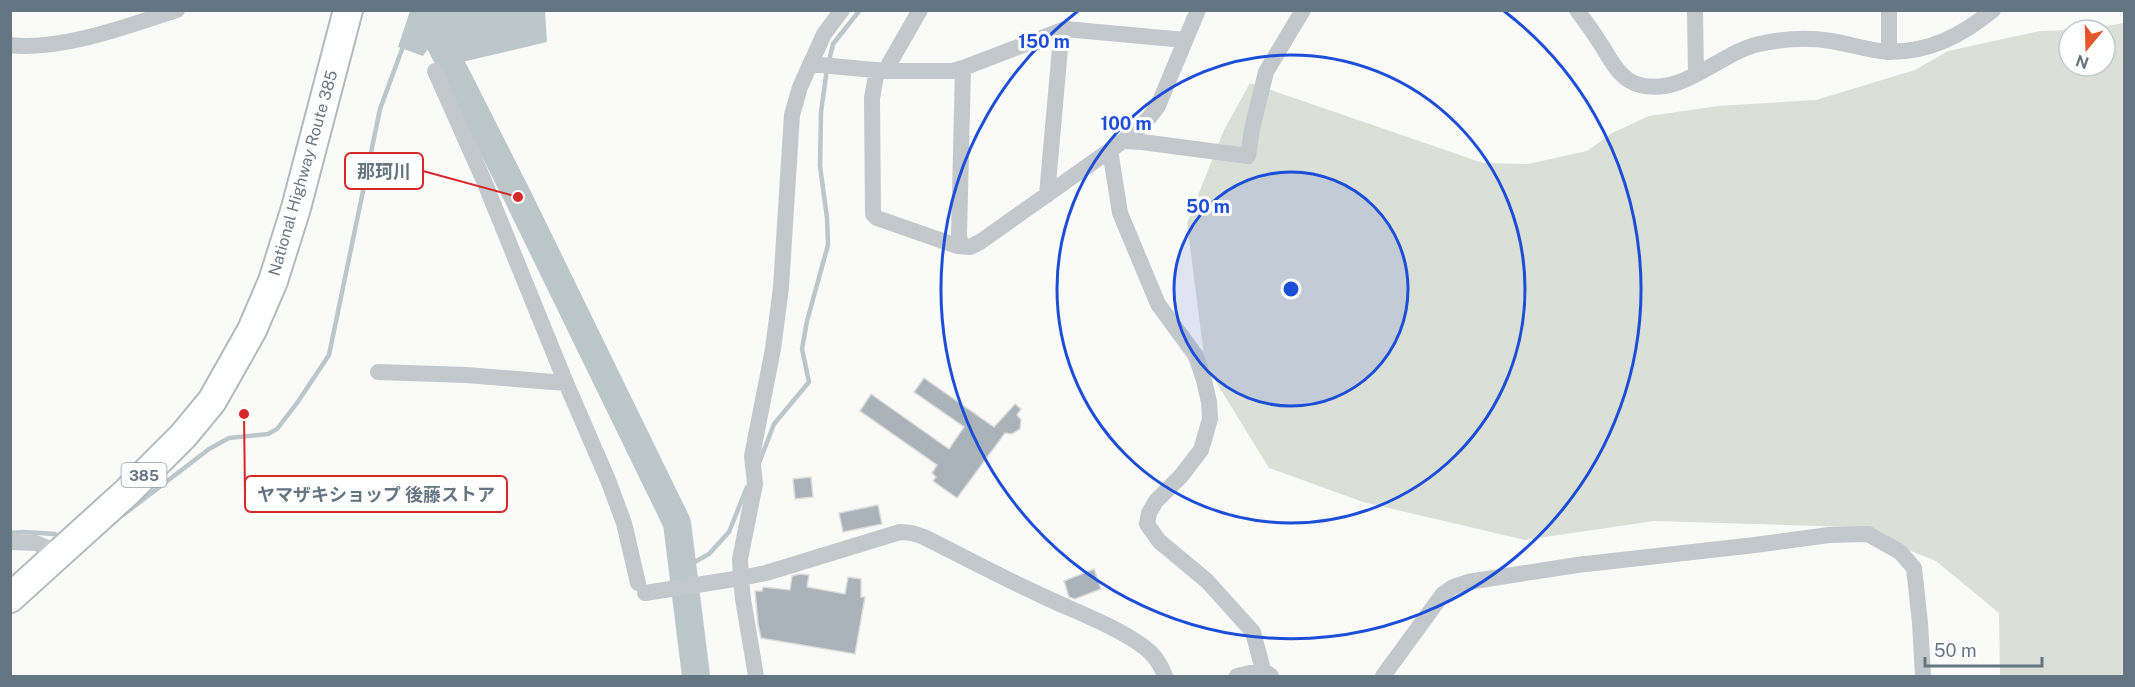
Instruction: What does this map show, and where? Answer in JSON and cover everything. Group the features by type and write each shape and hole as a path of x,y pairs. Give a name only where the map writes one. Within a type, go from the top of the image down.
{"highway":[{"name":"National Highway Route 385","path":"10,598 126,493 183,436 212,401 252,330 273,281 296,208 348,10"}],"street":[{"path":"10,45 28,47 64,42 121,28 177,10"},
{"path":"756,676 743,599 737,579 755,484 752,456 773,349 781,287 790,127 800,87 810,64 824,34 842,10"},
{"path":"920,10 881,71 872,98 873,214 877,218 970,247 1116,146 1151,118 1198,10"},
{"path":"1116,146 1142,142 1248,156 1254,118 1266,72 1303,10"},
{"path":"1577,10 1600,42 1614,67 1638,85 1655,87 1670,85 1755,45 1795,39 1829,41 1889,52 1915,49 1942,42 1966,30 1993,10"},
{"path":"1695,10 1696,74"},
{"path":"1889,10 1889,52"},
{"path":"810,64 881,71 952,71 1065,29 1185,40"},
{"path":"1047,195 1061,37 1065,29"},
{"path":"961,246 958,235 963,68"},
{"path":"435,71 484,181 608,480 645,590 737,579 766,573 889,535 900,532 912,533 1126,636 1145,647 1161,665 1165,676"},
{"path":"1116,146 1120,213 1158,304 1196,356 1209,402 1210,419 1201,450 1181,476 1156,501 1149,513 1147,524 1159,541 1207,581 1253,632 1267,673 1237,676"},
{"path":"378,372 466,375 566,383"},
{"path":"1383,676 1443,594 1453,586 1577,565 1829,535 1869,534 1900,552 1914,568 1923,676"},
{"path":"10,542 36,543 58,553"}],"shaded area":[{"path":"410,11 545,11 547,42 445,66 443,61 427,50 423,56 398,47"},
{"path":"2124,23 2124,676 2000,676 1999,613 1936,561 1851,527 1654,521 1525,540 1363,502 1269,468 1205,364 1187,223 1224,130 1250,83 1483,163 1528,164 1587,151 1612,133 1649,116 1718,106 1816,100 1915,70 1948,51 2040,31 2057,30 2057,78 2117,78 2117,24"}],"building":[{"path":"924,378 994,427 1015,404 1021,409 1017,415 1021,420 1020,429 1012,434 1005,433 957,498 933,481 936,477 932,473 937,465 860,411 871,394 949,449 964,427 914,392"},
{"path":"811,477 813,497 795,499 793,479"},
{"path":"878,505 882,524 843,532 839,513"},
{"path":"1094,569 1101,589 1075,599 1069,597 1064,581"},
{"path":"809,575 807,587 845,594 848,577 861,579 861,597 865,597 855,654 761,638 755,591 762,591 763,587 790,590 792,576"}],"waterway":[{"path":"445,10 441,45 677,523 696,676"},
{"path":"829,61 833,44 860,10"},
{"path":"123,515 209,449 229,438 268,434 277,429 329,355 380,109 404,44"},
{"path":"759,463 774,424 809,382 802,349 807,321 828,245 820,166 821,112 827,69"},
{"path":"682,569 709,554 729,532 747,487"},
{"path":"10,533 55,534"}],"place":[{"name":"那珂川","path":"518,197"},
{"name":"ヤマザキショップ 後藤ストア","path":"244,414"}]}
